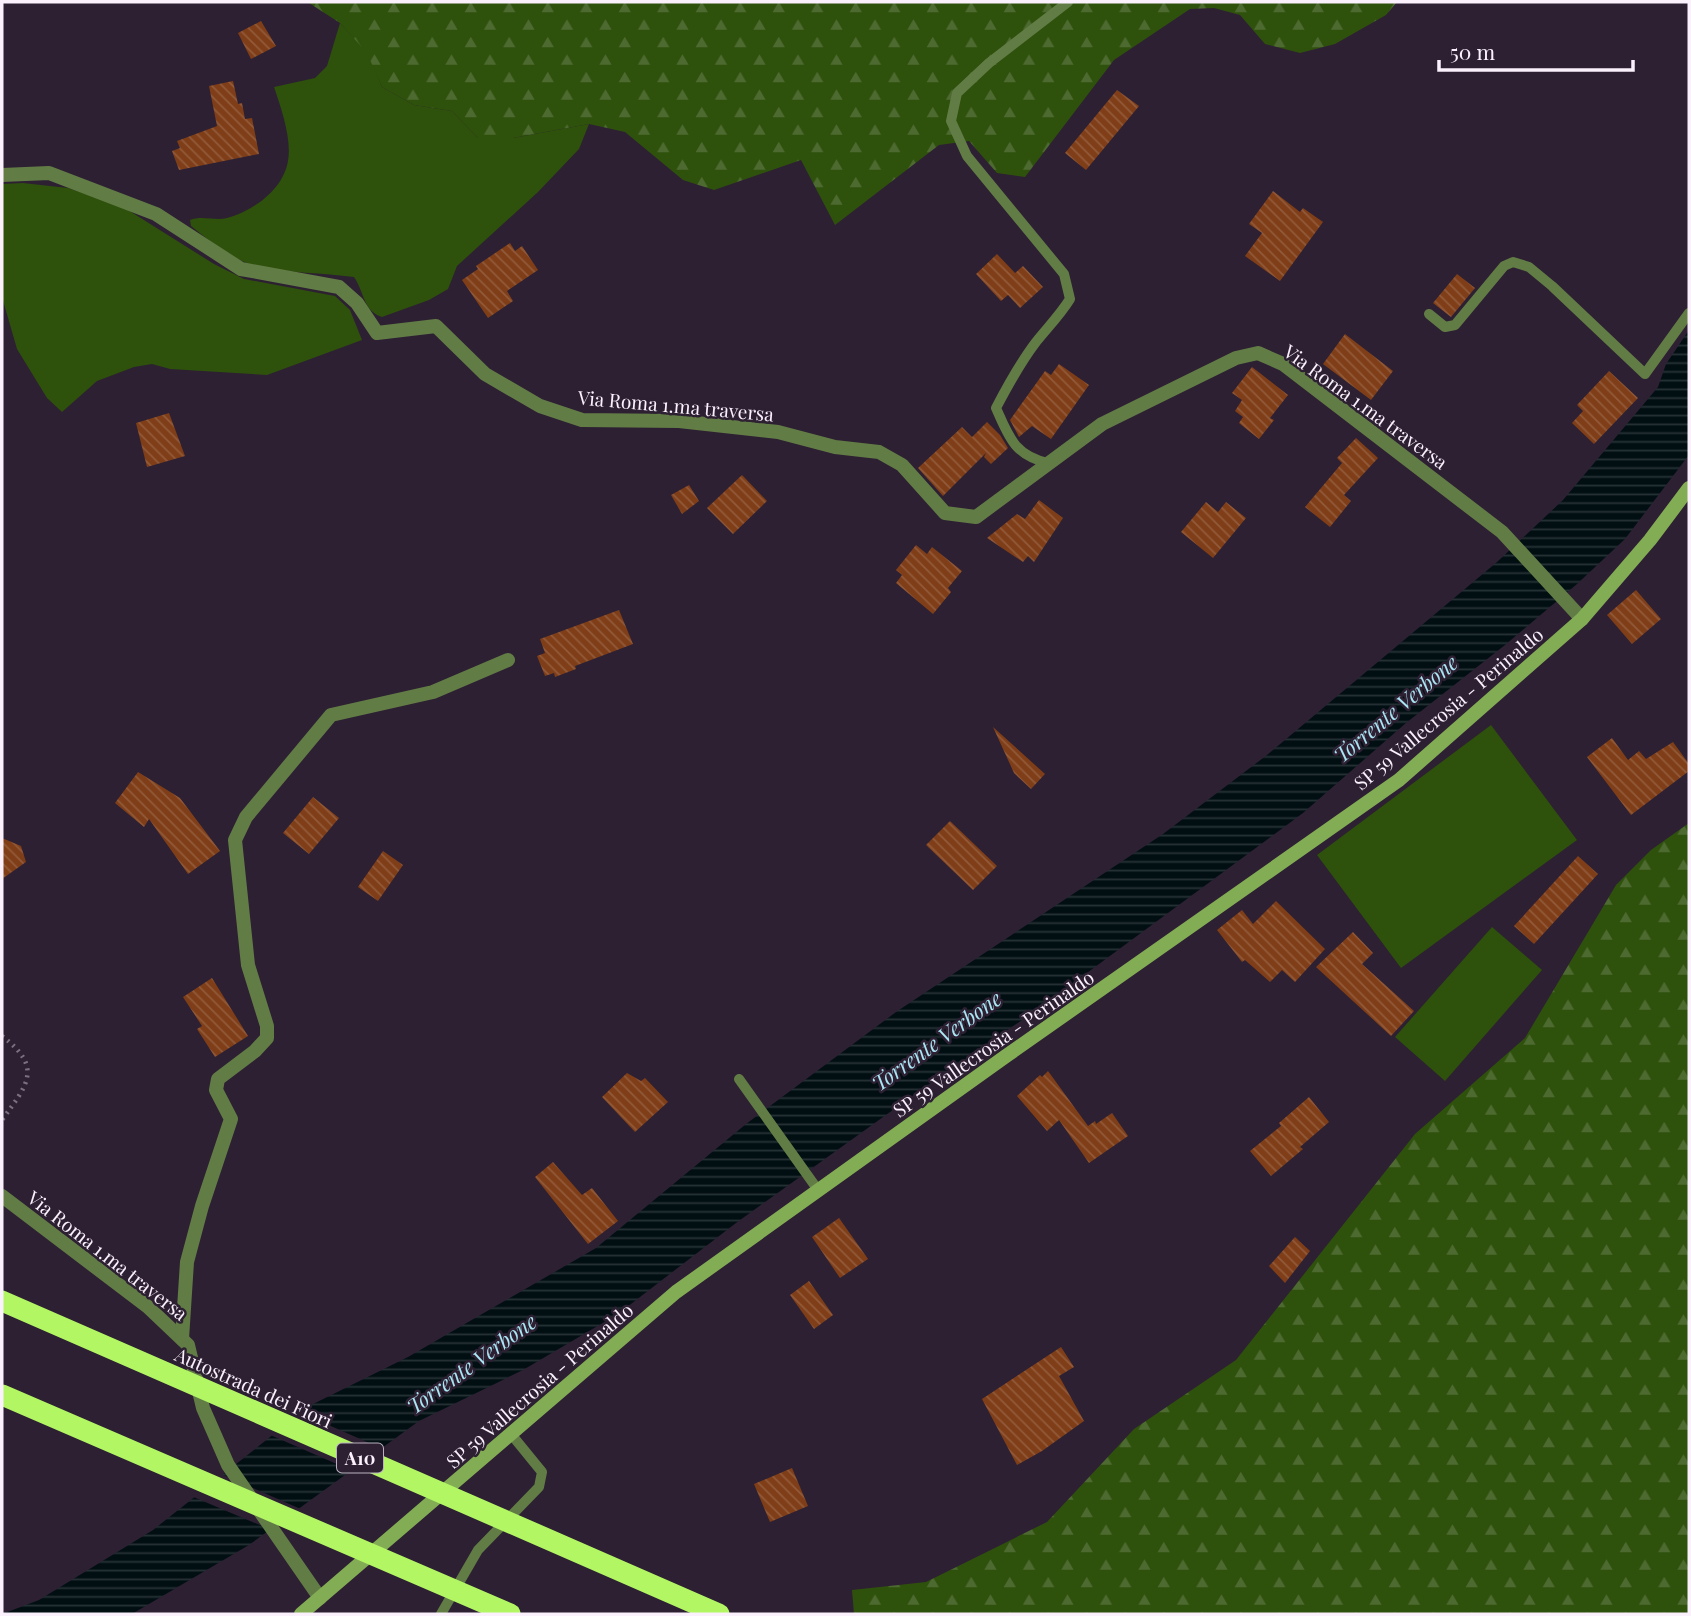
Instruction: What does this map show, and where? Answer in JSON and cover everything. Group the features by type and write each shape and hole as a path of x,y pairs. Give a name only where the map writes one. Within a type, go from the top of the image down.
{"highway":[{"name":"Autostrada dei Fiori","path":"2,1301 719,1614"},
{"path":"2,1395 510,1614"}],"main road":[{"name":"SP 59 Vallecrosia - Perinaldo","path":"301,1614 676,1292 1399,780 1582,619 1650,540 1689,488"}],"street":[{"name":"Via Roma 1.ma traversa","path":"2,175 49,173 156,214 241,269 339,287 357,303 377,333 436,326 485,374 540,406 582,420 679,421 778,432 835,447 879,452 902,465 945,513 976,517 1102,424 1236,358 1258,353 1283,365 1502,532 1582,619"},
{"path":"182,1339 187,1262 202,1206 231,1119 216,1090 218,1079 255,1051 267,1038 267,1026 248,965 235,840 246,817 331,715 433,692 508,660"},
{"name":"Via Roma 1.ma traversa","path":"2,1196 148,1307 188,1345 204,1408 228,1465 320,1598"}],"lane":[{"path":"1048,463 1028,458 1008,436 996,408 1012,377 1070,299 1064,274 967,156 951,121 957,93 989,63 1068,2"},
{"path":"1429,314 1445,327 1455,325 1504,266 1513,262 1530,267 1645,374 1689,313"},
{"path":"739,1079 818,1190"},
{"path":"441,1614 478,1550 539,1487 542,1472 511,1434"}],"path":[{"path":"2,1036 14,1046 28,1069 27,1085 2,1120"}],"green space":[{"path":"298,2 1397,2 1386,15 1335,44 1300,53 1265,44 1240,15 1214,8 1190,9 1114,60 1025,177 997,173 969,141 939,145 835,225 801,160 714,190 683,180 625,132 589,124 513,138 478,138 452,111 414,105 382,87 367,53 340,23 309,3"},
{"path":"340,23 368,53 382,87 414,105 452,111 478,138 513,138 589,124 579,149 538,192 457,266 448,289 429,300 382,317 367,305 354,277 280,270 247,263 214,244 191,226 190,220 222,219 237,215 265,198 280,181 289,152 285,124 274,87 315,78 327,66"},
{"path":"23,183 68,188 120,205 214,264 244,279 335,296 350,310 362,340 267,375 170,369 152,364 134,367 97,381 62,412 47,398 17,349 2,297 2,184"},
{"path":"1491,725 1577,840 1401,968 1317,855"},
{"path":"1689,823 1689,1614 854,1614 852,1590 926,1582 1047,1522 1134,1429 1236,1360 1415,1134 1525,1038 1616,885 1651,850"},
{"path":"1492,927 1542,970 1445,1081 1395,1037"}],"water":[{"name":"Torrente Verbone","path":"1689,330 1689,455 1625,539 1577,584 1406,723 1303,813 1041,1007 736,1223 618,1314 523,1370 419,1421 249,1545 132,1614 2,1614 39,1600 153,1530 309,1406 408,1357 596,1248 746,1124 896,1012 1163,834 1267,755 1497,562 1563,500 1658,387 1666,364"}],"pier":[{"path":"297,1411 385,1450 355,1472 268,1434"},
{"path":"219,1473 303,1510 274,1531 191,1496"}],"building":[{"path":"261,21 276,46 251,59 238,33"},
{"path":"233,81 238,104 242,103 245,119 252,118 259,154 179,170 172,151 180,148 177,141 217,126 209,86"},
{"path":"1117,90 1139,106 1086,170 1065,153"},
{"path":"1273,191 1300,212 1303,208 1323,222 1280,281 1245,256 1262,233 1249,224"},
{"path":"510,243 515,251 522,246 538,270 507,291 513,301 488,318 462,280 478,269 476,266"},
{"path":"997,254 1015,273 1023,266 1043,287 1020,308 1008,295 1001,301 976,274"},
{"path":"1457,274 1475,288 1451,317 1433,303"},
{"path":"1345,334 1393,371 1371,400 1323,364"},
{"path":"1059,364 1089,385 1051,439 1032,426 1019,437 1010,420 1045,371 1051,375"},
{"path":"1252,367 1288,395 1270,418 1274,420 1259,439 1239,423 1243,417 1235,411 1242,400 1232,393"},
{"path":"1609,371 1638,398 1594,444 1572,423 1583,411 1577,405"},
{"path":"169,413 185,456 147,467 136,423"},
{"path":"987,422 1008,448 991,464 984,457 986,453 943,496 918,468 962,427 972,437"},
{"path":"1356,438 1378,458 1344,495 1351,501 1330,527 1305,507 1342,463 1337,458"},
{"path":"742,475 767,501 733,534 707,508"},
{"path":"689,485 699,501 682,514 671,495"},
{"path":"1039,500 1063,518 1034,562 1028,556 1023,562 987,538 1017,514 1025,519"},
{"path":"1206,502 1218,512 1226,502 1246,518 1213,558 1181,532"},
{"path":"916,545 927,554 932,547 962,571 948,588 951,592 933,614 896,583 902,575 896,570"},
{"path":"1636,590 1661,619 1632,644 1607,615"},
{"path":"619,610 633,644 575,666 576,669 555,677 554,673 545,676 537,656 545,653 540,639"},
{"path":"993,727 1045,774 1031,789 1014,773"},
{"path":"1612,738 1628,760 1639,751 1646,759 1673,742 1689,764 1689,771 1631,815 1587,757"},
{"path":"138,772 180,798 220,851 188,874 149,819 144,827 115,803"},
{"path":"313,797 339,818 309,854 283,833"},
{"path":"950,821 997,866 973,890 926,845"},
{"path":"2,838 21,846 26,862 2,879"},
{"path":"383,851 403,865 378,901 358,887"},
{"path":"1578,856 1598,874 1534,944 1514,926"},
{"path":"1276,901 1325,949 1295,982 1282,970 1270,982 1245,960 1242,962 1217,930 1242,910 1253,924"},
{"path":"1353,932 1373,953 1362,964 1414,1011 1391,1036 1316,967"},
{"path":"212,978 248,1036 215,1057 197,1029 202,1026 183,997"},
{"path":"1048,1071 1088,1126 1112,1113 1128,1136 1089,1163 1059,1120 1047,1131 1017,1096"},
{"path":"627,1073 641,1081 645,1078 668,1102 635,1132 602,1097"},
{"path":"1309,1097 1329,1122 1271,1176 1250,1151 1281,1126 1279,1123"},
{"path":"553,1162 582,1195 592,1188 618,1221 588,1244 535,1177"},
{"path":"839,1218 868,1259 840,1278 812,1237"},
{"path":"1295,1237 1310,1251 1285,1283 1269,1266"},
{"path":"809,1281 833,1315 814,1329 790,1295"},
{"path":"1061,1347 1074,1367 1059,1376 1084,1421 1017,1465 982,1399"},
{"path":"792,1468 808,1506 770,1522 754,1484"}]}
